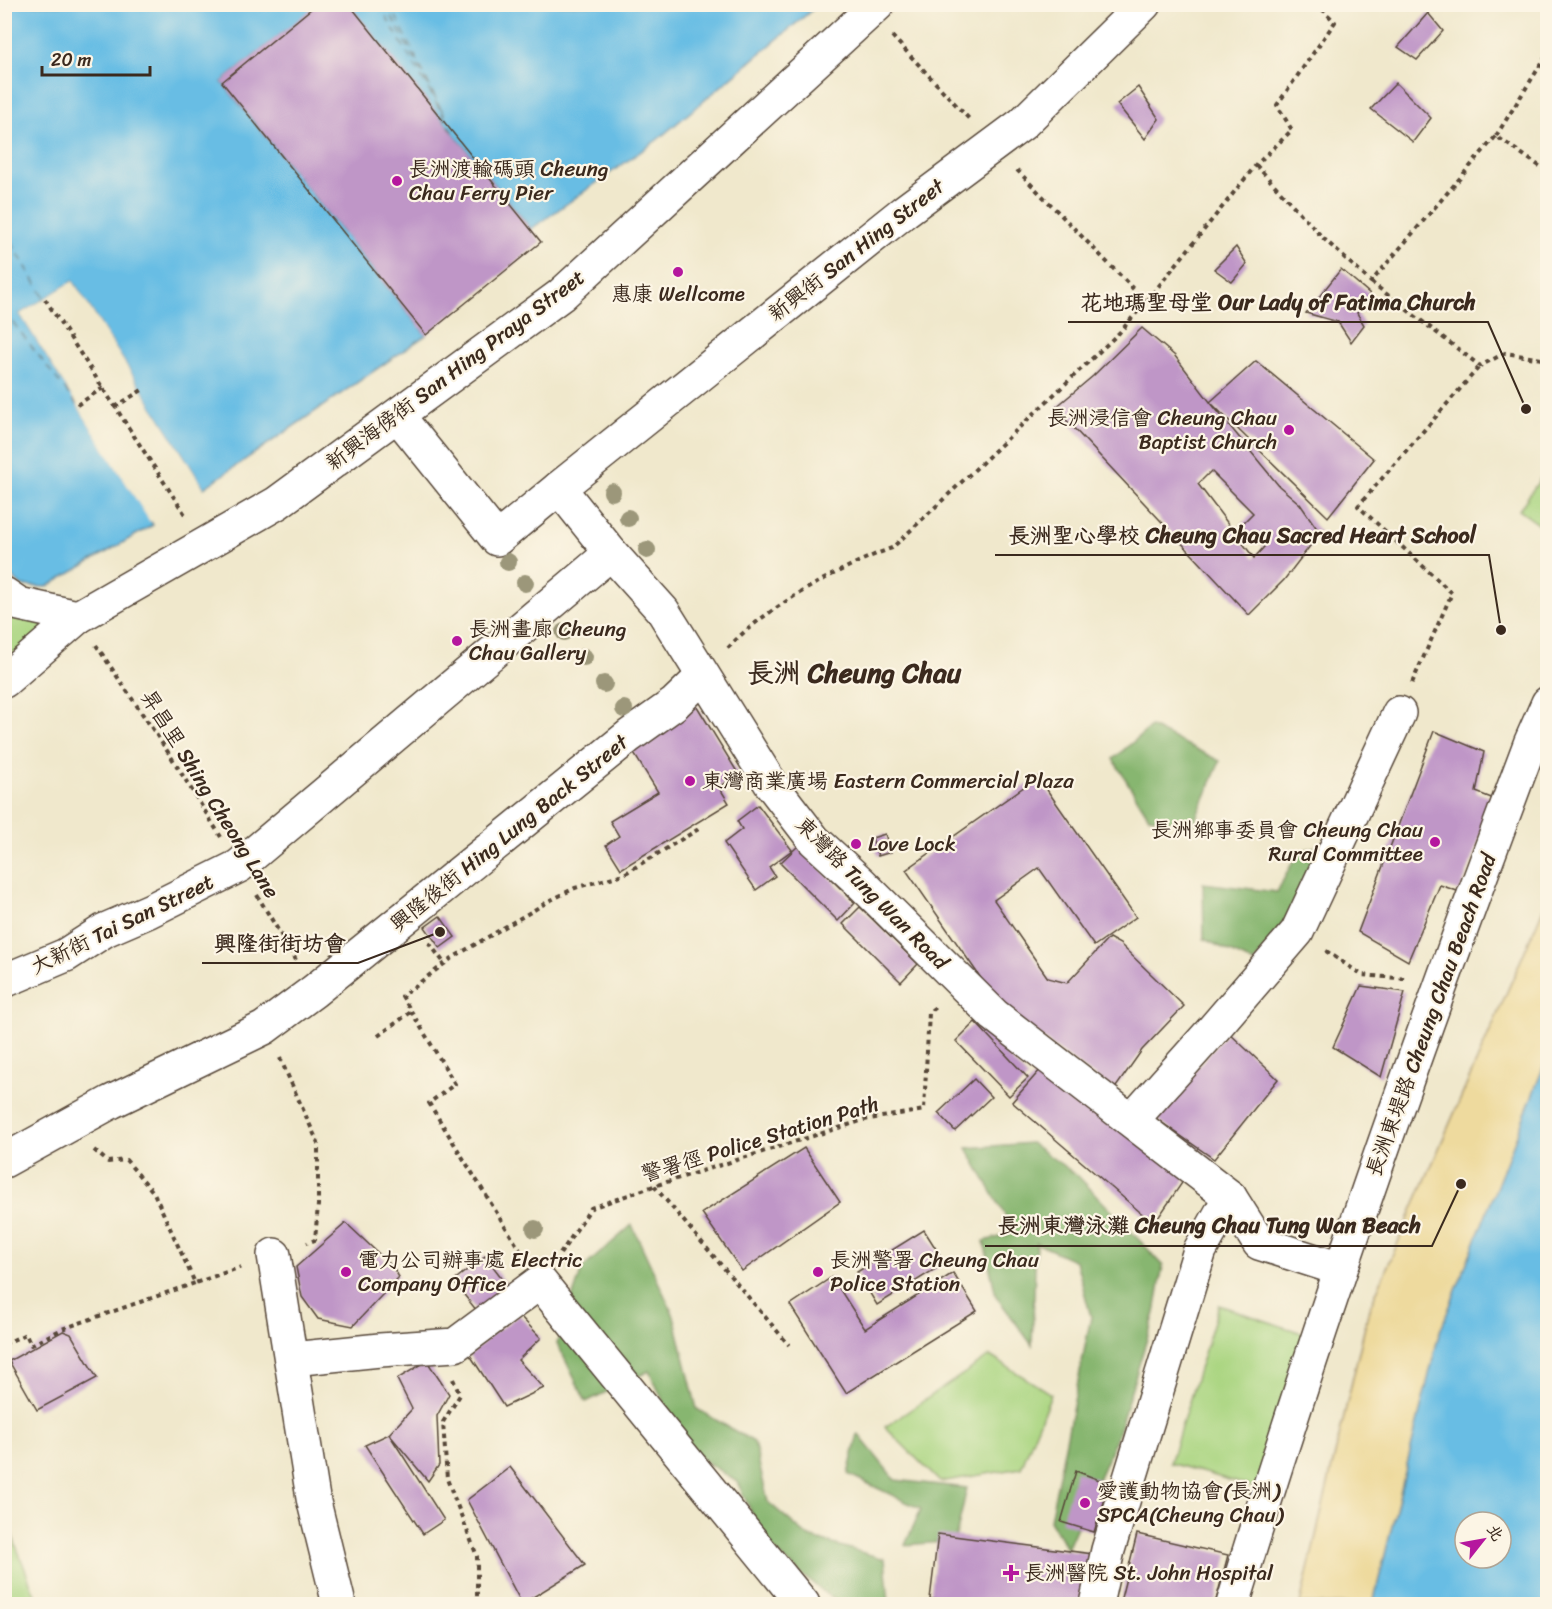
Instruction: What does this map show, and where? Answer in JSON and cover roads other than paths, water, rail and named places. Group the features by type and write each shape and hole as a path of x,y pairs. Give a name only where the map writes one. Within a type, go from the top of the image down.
{"street":[{"name":"新興海傍街 San Hing Praya Street","path":"4,681 78,617 277,503 561,295 878,4"},
{"name":"新興街 San Hing Street","path":"559,488 905,210 1022,124 1144,4"},
{"path":"398,416 496,539 559,488"},
{"name":"東灣路 Tung Wan Road","path":"559,488 611,553 663,611 771,784 814,840 861,883 994,1015 1230,1197 1259,1243 1340,1269"},
{"name":"大新街 Tai San Street","path":"4,981 66,955 105,930 149,911 239,866 611,553"},
{"path":"4,594 19,604 78,617"},
{"name":"興隆後街 Hing Lung Back Street","path":"4,1161 111,1102 264,1028 314,991 629,736 674,704 703,676"},
{"name":"長洲東堤路 Cheung Chau Beach Road","path":"1233,1605 1340,1269 1441,981 1530,744 1548,703"},
{"path":"1132,1120 1297,932 1399,713"},
{"path":"1096,1605 1108,1551 1200,1250 1230,1197"},
{"path":"274,1255 313,1498 339,1605"},
{"path":"292,1359 455,1345 540,1282 802,1605"}],"water":[{"path":"5,5 317,5 222,82 426,335 204,488 73,281 20,314 153,525 47,587 22,586 5,571"},
{"path":"349,5 818,5 657,140 531,229"},
{"path":"1547,1058 1547,1604 1373,1604 1439,1334"}],"place":[{"name":"長洲渡輸碼頭 Cheung Chau Ferry Pier","path":"397,181"},
{"name":"惠康 Wellcome","path":"678,272"},
{"name":"花地瑪聖母堂 Our Lady of Fatima Church","path":"1526,409"},
{"name":"長洲浸信會 Cheung Chau Baptist Church","path":"1289,430"},
{"name":"長洲聖心學校 Cheung Chau Sacred Heart School","path":"1501,630"},
{"name":"長洲畫廊 Cheung Chau Gallery","path":"457,641"},
{"name":"東灣商業廣場 Eastern Commercial Plaza","path":"690,781"},
{"name":"長洲鄉事委員會 Cheung Chau Rural Committee","path":"1435,842"},
{"name":"Love Lock","path":"856,844"},
{"name":"興隆街街坊會","path":"440,932"},
{"name":"長洲東灣泳灘 Cheung Chau Tung Wan Beach","path":"1461,1184"},
{"name":"電力公司辦事處 Electric Company Office","path":"346,1272"},
{"name":"長洲警署 Cheung Chau Police Station","path":"818,1272"},
{"name":"愛護動物協會(長洲) SPCA(Cheung Chau)","path":"1085,1503"},
{"name":"長洲醫院 St. John Hospital","path":"1011,1573"}],"district":[{"name":"長洲 Cheung Chau","path":"854,673"}]}
